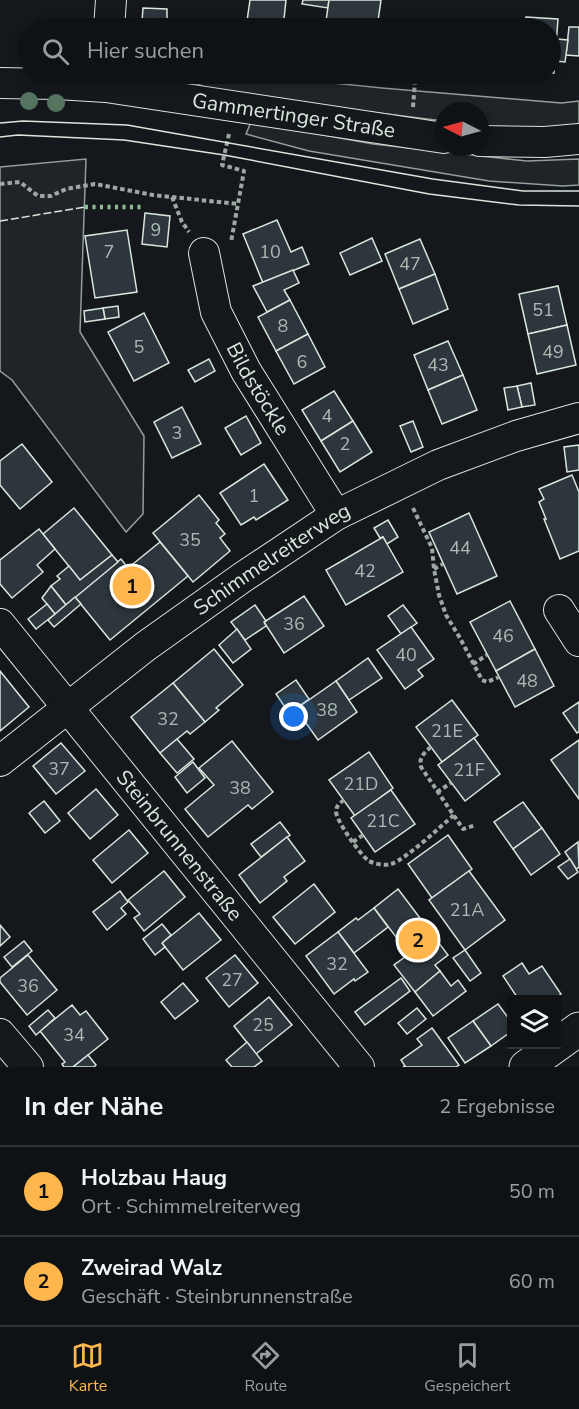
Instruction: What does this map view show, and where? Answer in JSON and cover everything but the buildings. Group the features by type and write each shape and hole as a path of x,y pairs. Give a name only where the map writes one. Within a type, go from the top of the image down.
{"main road":[{"path":"526,1067 579,1029"}],"street":[{"path":"110,18 111,0"},
{"name":"Gammertinger Straße","path":"0,83 18,83"},
{"name":"Gammertinger Straße","path":"130,84 435,136"},
{"path":"489,141 579,140"},
{"name":"Bildstöckle","path":"204,253 216,312 246,371 336,515"},
{"name":"Schimmelreiterweg","path":"0,761 156,639 336,515 438,465 579,418"},
{"path":"559,610 579,641"},
{"name":"Steinbrunnenstraße","path":"0,624 359,1067"},
{"path":"0,1034 28,1067"}],"path":[{"path":"204,253 230,244 244,171 222,165"},
{"path":"0,184 20,182 38,196 51,196 66,189 95,184 153,195 238,204"},
{"path":"172,197 182,222"},
{"path":"402,483 432,548 439,595 446,615 482,680 487,682 499,677"},
{"path":"434,569 443,564"},
{"path":"473,664 487,655"},
{"path":"431,747 421,756 421,767 463,829 476,825"},
{"path":"437,792 451,783"},
{"path":"344,800 337,806 337,819 368,861 380,865 392,864 403,857 454,815"},
{"path":"353,842 363,835"}],"shaded area":[{"path":"197,84 342,84 561,103 579,101 579,132 557,135 489,126 489,102 435,102 435,120 222,94"},
{"path":"251,122 373,144 435,151 435,156 482,156 527,161 579,159 579,185 489,181 309,151 246,134"},
{"path":"86,159 80,332 144,436 143,514 126,532 12,380 0,371 0,167"}],"tram line":[{"path":"0,123 23,121 127,125 433,179 523,191 579,191"},
{"path":"0,137 18,135 124,140 224,155 429,194 519,205 579,206"}],"hedge":[{"path":"85,207 143,207"}],"fence":[{"path":"0,221 85,207"}],"place":[{"name":"Holzbau Haug","path":"132,586"},
{"name":"Zweirad Walz","path":"418,940"}]}
